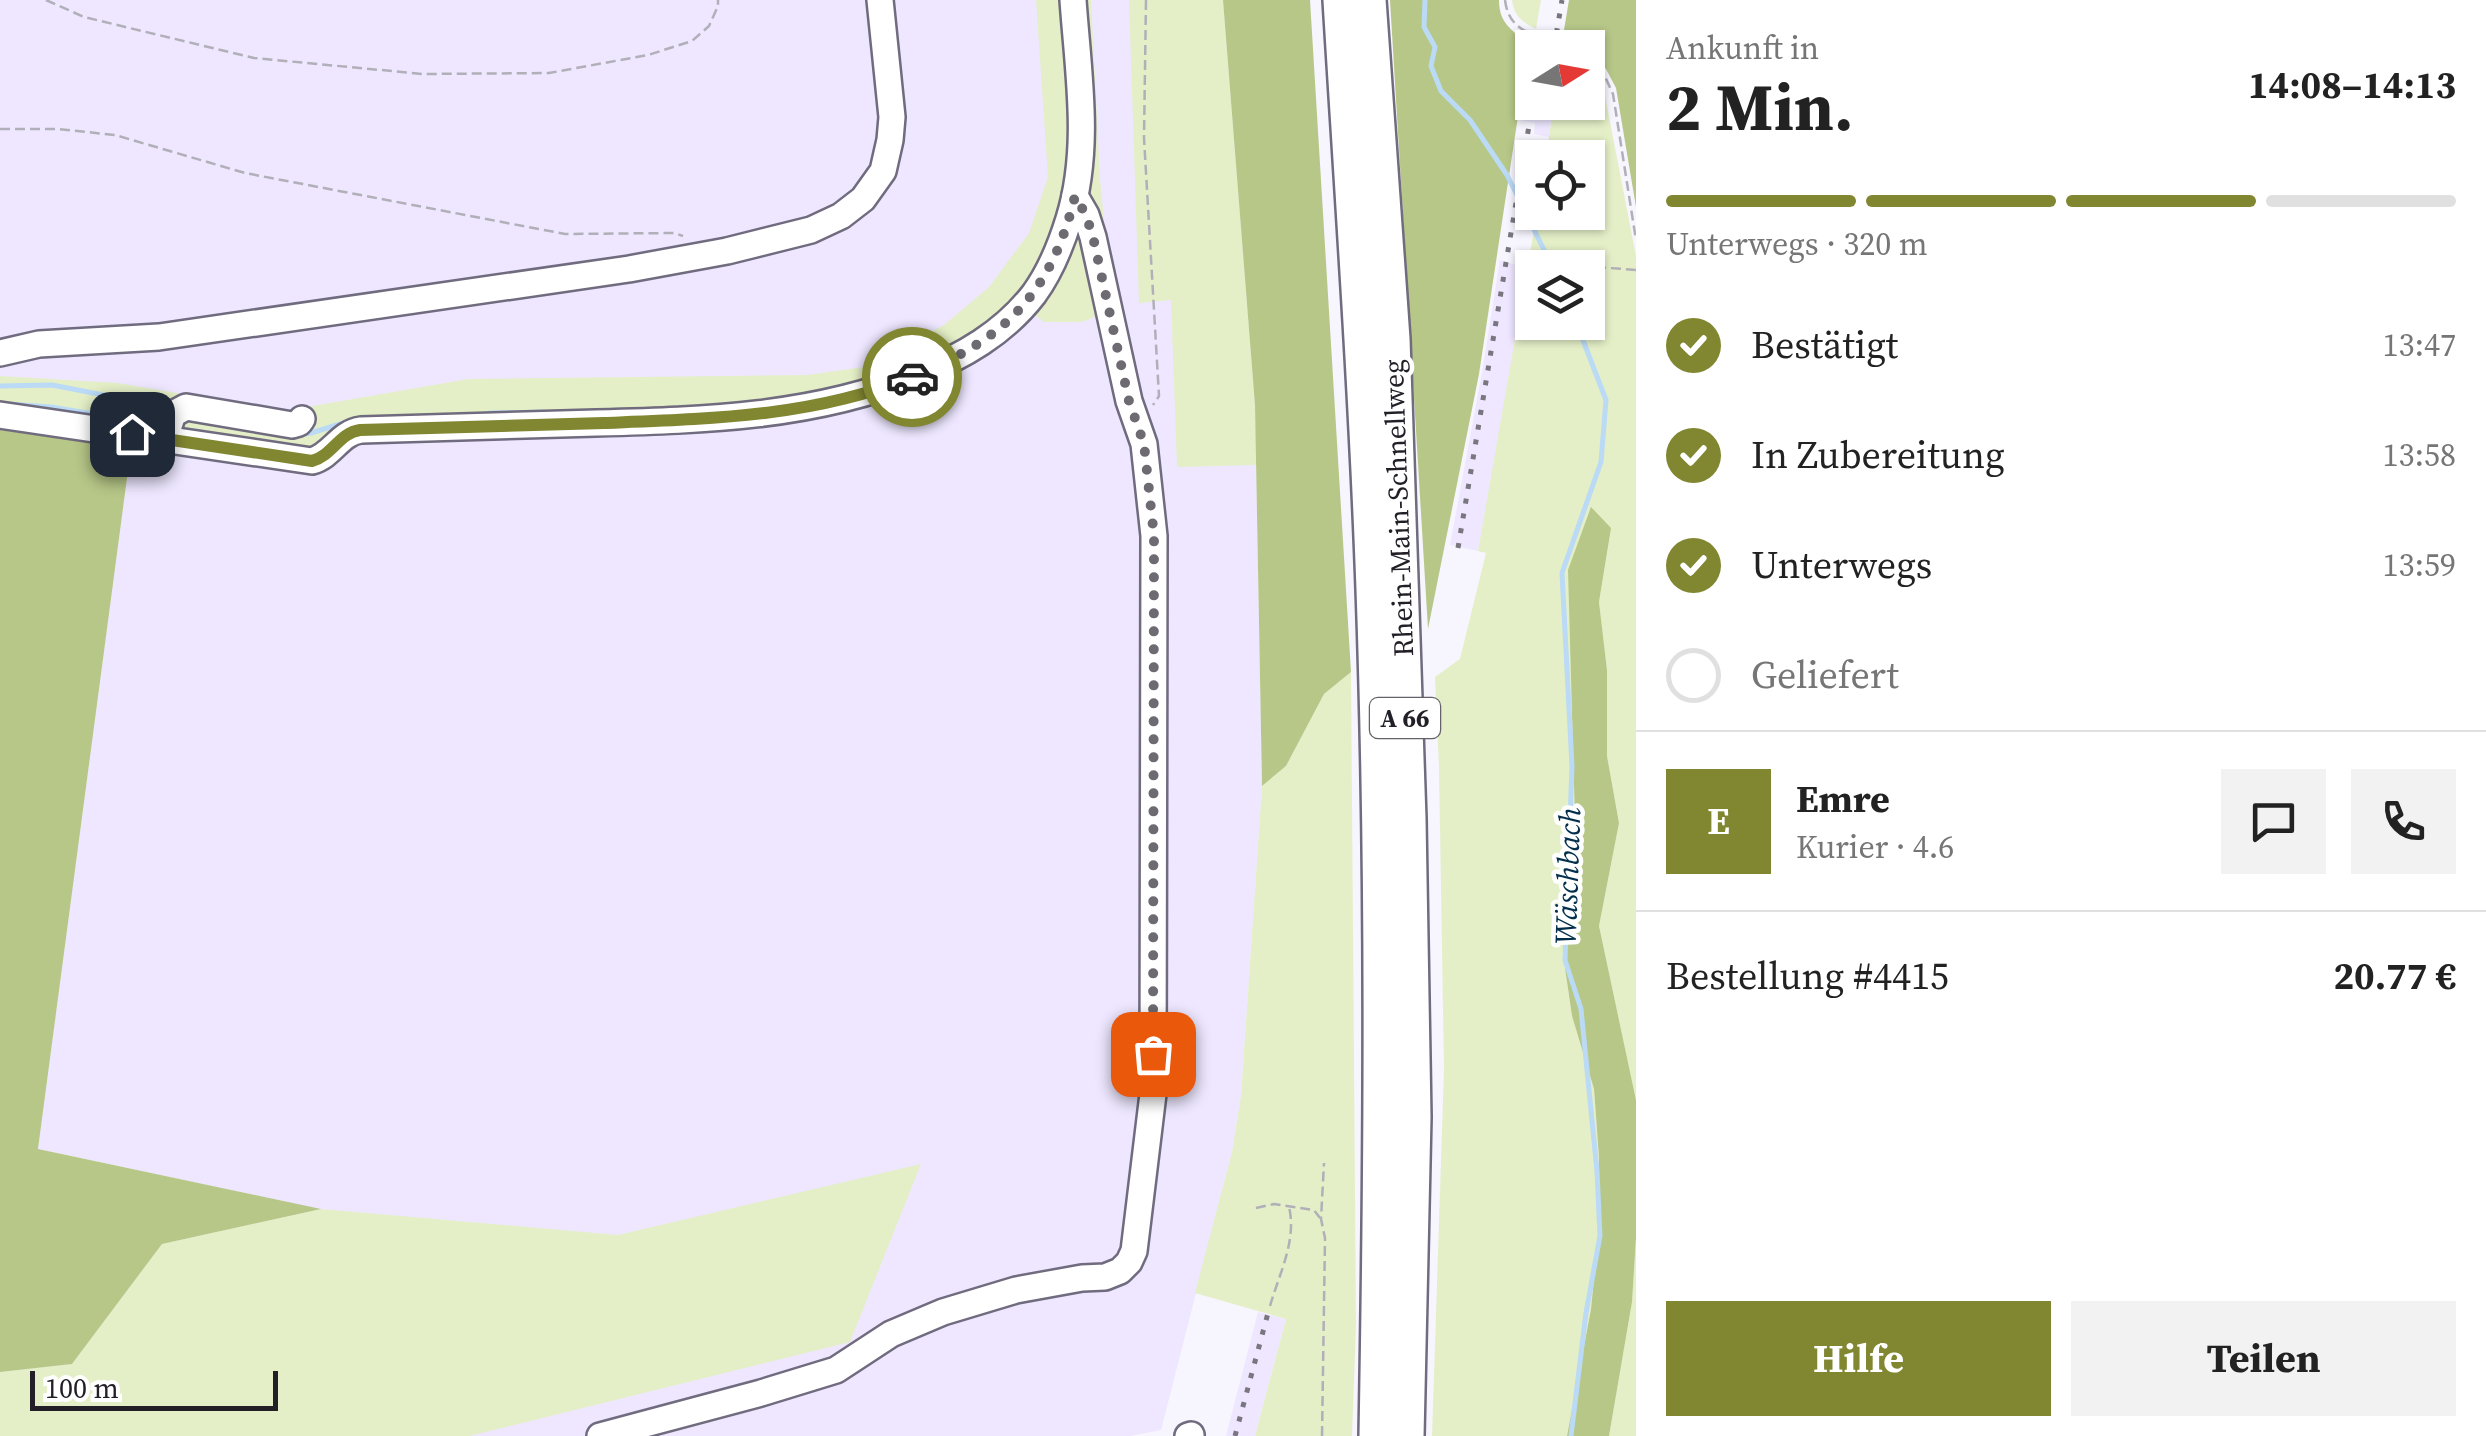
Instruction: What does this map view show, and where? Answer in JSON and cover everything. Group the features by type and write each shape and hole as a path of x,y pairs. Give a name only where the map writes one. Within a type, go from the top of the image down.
{"highway":[{"name":"Rhein-Main-Schnellweg","path":"1341,0 1374,587 1380,820 1382,1114 1377,1436"},
{"name":"Rhein-Main-Schnellweg","path":"1368,0 1392,340 1407,780 1412,1116 1406,1436"}],"lane":[{"path":"0,353 39,344 158,338 610,272 727,251 810,230 841,216 864,199 883,171 892,117 880,0"},
{"path":"0,415 312,461 328,454 346,435 360,430 695,420 766,414 836,402 928,371 973,348 1007,322 1036,291 1064,236 1080,173 1082,126 1073,0"},
{"path":"600,1436 836,1370 891,1334 944,1312 1016,1290 1105,1277 1120,1271 1134,1252 1153,1094 1154,536 1144,444 1129,401 1093,237 1075,196"},
{"path":"165,438 173,414 186,407 292,425 302,419"}],"path":[{"path":"46,0 84,17 254,58 423,74 549,73 648,55 692,41 709,26 718,0"},
{"path":"1129,401 1140,408 1152,406 1159,396 1144,138 1146,0"},
{"path":"1504,0 1510,18 1523,30"},
{"path":"1605,77 1613,94 1636,240"},
{"path":"0,128 58,129 115,136 245,173 565,234 674,234 727,251"},
{"path":"1605,268 1636,270"},
{"path":"1322,1436 1324,1163"},
{"path":"1256,1208 1274,1204 1314,1210 1321,1220"},
{"path":"1270,1306 1290,1245 1289,1207"}],"shaded area":[{"path":"0,0 1223,0 1255,405 1262,786 1241,1096 1232,1152 1161,1430 1130,1436 0,1436 0,1372 72,1364 319,1209 38,1149 131,448 0,430"},
{"path":"1521,120 1552,120 1549,137 1534,134 1535,123"},
{"path":"1500,260 1515,265 1516,340 1478,551 1450,545"},
{"path":"1258,1312 1286,1319 1255,1436 1226,1436"}],"green space":[{"path":"1036,0 1091,0 1100,179 1112,310 1082,322 1044,322 1034,314 957,366 873,404 763,428 351,444 318,475 0,430 0,376 118,383 284,411 468,379 807,375 864,367 944,325 989,287 1029,233 1048,177"},
{"path":"1129,0 1223,0 1257,465 1177,467 1171,300 1139,303"},
{"path":"1223,0 1310,0 1351,672 1324,694 1286,766 1262,786 1255,405"},
{"path":"1390,0 1499,0 1502,18 1515,33 1517,120 1479,374 1428,629"},
{"path":"1512,0 1541,0 1536,29 1520,18"},
{"path":"1569,0 1636,0 1636,207 1616,88 1605,68 1605,30 1564,30"},
{"path":"1605,96 1636,256 1636,1100 1599,926 1619,823 1607,756 1607,670 1599,602 1611,529 1574,736 1575,820 1565,968 1572,1016 1594,1089 1599,1158 1598,1237 1591,1309 1567,1436 1432,1436 1444,1070 1435,677 1460,659 1486,553 1478,551 1515,339 1605,340 1605,250 1531,250 1534,230 1605,230 1605,140 1549,140 1551,120 1605,120"},
{"path":"0,430 131,448 38,1149 321,1209 162,1244 72,1364 0,1372"},
{"path":"1591,507 1611,528 1599,602 1607,670 1607,756 1619,823 1599,926 1636,1100 1636,1238 1632,1302 1609,1436 1567,1436 1591,1309 1598,1237 1599,1158 1594,1089 1572,1016 1565,968 1575,820 1568,570"},
{"path":"1351,672 1356,1325 1352,1436 1255,1436 1286,1319 1195,1293 1232,1152 1241,1096 1262,786 1286,766 1324,694"},
{"path":"921,1164 850,1342 469,1436 0,1436 0,1372 72,1364 162,1244 321,1209 618,1235"},
{"path":"1636,1238 1636,1436 1609,1436 1632,1302"}],"waterway":[{"name":"Wäschbach","path":"1425,0 1424,27 1435,47 1431,66 1441,91 1470,120 1507,175 1544,250"},
{"name":"Wäschbach","path":"1571,1436 1600,1236 1581,1009 1565,960 1572,766 1562,573 1601,462 1606,400 1583,340"},
{"path":"0,386 52,385 160,406"},
{"path":"8,404 154,424"},
{"path":"489,413 543,412"},
{"path":"297,435 353,420"},
{"path":"186,430 202,432"}],"railway":[{"path":"1557,30 1562,0"},
{"path":"1458,548 1530,120"},
{"path":"1235,1436 1268,1313"}],"way so far":[{"path":"912,377 973,348 1022,308 1056,255 1075,196 1093,237 1129,401 1144,444 1154,536 1153,1054"}],"route":[{"path":"132,434 312,461 328,454 352,431 695,420 766,414 836,402 912,377"}]}
